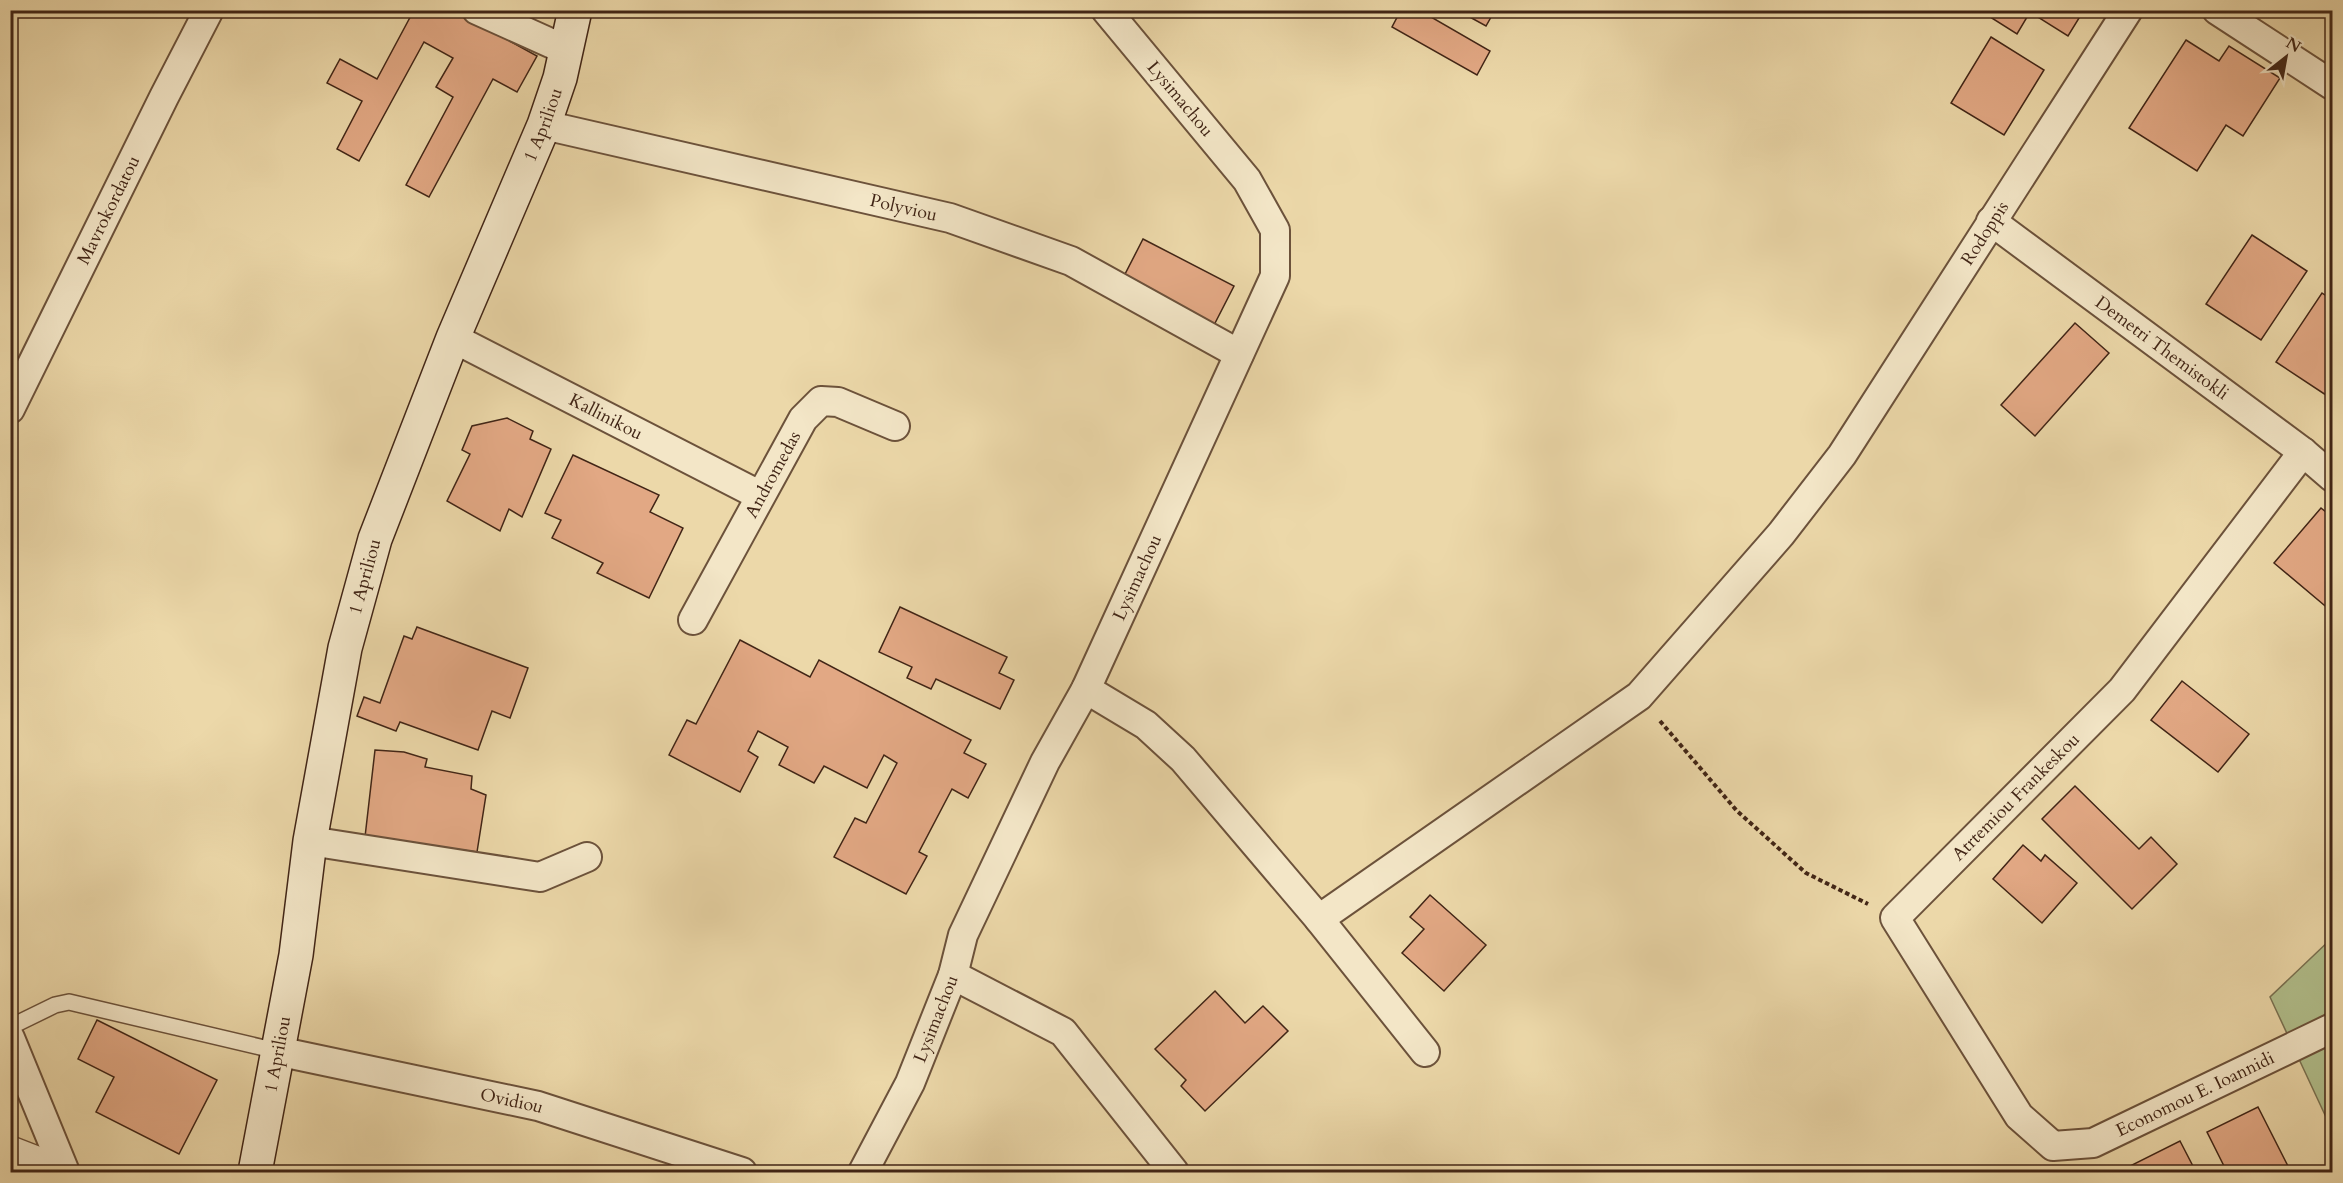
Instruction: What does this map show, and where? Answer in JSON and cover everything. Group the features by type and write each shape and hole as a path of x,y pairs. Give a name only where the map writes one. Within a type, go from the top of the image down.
{"main road":[{"name":"1 Apriliou","path":"255,1173 296,955 310,841 345,648 375,539 453,338 544,125 575,10"},
{"path":"10,1153 59,1173"}],"street":[{"name":"Mavrokordatou","path":"10,409 209,10"},
{"path":"477,10 566,50"},
{"name":"Lysimachou","path":"863,1173 910,1083 953,975 963,935 1045,762 1086,689 1275,276 1275,230 1247,180 1106,10"},
{"name":"Rodoppis","path":"1319,919 1639,696 1781,534 1842,454 2128,10"},
{"path":"2217,10 2332,85"},
{"name":"Polyviou","path":"544,125 950,218 1071,261 1239,354"},
{"name":"Demetri Themistokli","path":"1991,221 2304,452 2332,477"},
{"name":"Kallinikou","path":"453,338 759,495"},
{"name":"Andromedas","path":"693,620 759,495 803,419 821,401 838,402 895,426"},
{"name":"Atrtemiou Frankeskou","path":"1895,918 2122,690 2304,452"},
{"path":"1086,689 1146,725 1184,759 1319,919 1425,1052"},
{"path":"310,841 540,877 587,857"},
{"name":"Economou E. Ioannidi","path":"1895,918 2019,1116 2053,1146 2093,1143 2332,1028"},
{"path":"953,975 1063,1032 1174,1173"},
{"path":"10,1038 65,1173"},
{"name":"Ovidiou","path":"277,1050 538,1106 742,1173"}],"lane":[{"path":"10,1027 55,1005 69,1002 277,1050"}],"path":[{"path":"1639,696 1737,811 1806,873 1895,918"}],"green space":[{"path":"2332,938 2332,1130 2270,997"}],"building":[{"path":"414,10 453,10 537,56 517,92 493,79 429,197 406,185 453,97 436,87 453,58 424,42 359,161 337,149 362,101 327,83 340,59 377,79"},
{"path":"1401,10 1419,10 1490,51 1477,75 1392,27"},
{"path":"1457,10 1495,10 1486,26"},
{"path":"1979,10 2084,10 2068,36 2030,12 2017,34"},
{"path":"1991,37 2044,70 2004,135 1951,103"},
{"path":"2186,40 2219,61 2229,46 2280,78 2243,136 2226,125 2197,171 2129,128"},
{"path":"2252,235 2307,271 2261,340 2206,304"},
{"path":"1143,239 1234,286 1213,327 1122,280"},
{"path":"2322,293 2332,300 2332,399 2276,362"},
{"path":"2075,323 2109,353 2035,436 2001,405"},
{"path":"507,418 533,431 530,439 551,449 522,517 509,509 500,531 447,501 470,454 462,450 472,426"},
{"path":"573,455 659,495 650,512 683,528 649,598 597,573 603,563 552,538 561,520 545,513"},
{"path":"2321,508 2332,517 2332,608 2330,610 2274,563"},
{"path":"900,607 1007,657 999,673 1014,680 1000,709 936,679 931,689 907,678 912,667 879,652"},
{"path":"417,627 528,668 510,718 492,711 478,750 400,722 396,731 357,716 364,697 380,703 404,636 412,639"},
{"path":"740,640 810,677 819,660 971,740 964,753 986,764 968,798 952,789 919,852 927,856 906,894 834,857 855,818 866,823 897,763 884,755 867,788 824,766 814,783 779,765 788,747 758,731 748,751 758,757 740,792 669,755 687,720 696,724"},
{"path":"2182,681 2249,734 2218,772 2151,720"},
{"path":"375,750 404,752 427,759 425,767 472,776 471,789 486,795 477,852 365,837"},
{"path":"2075,786 2139,849 2151,837 2177,864 2132,909 2042,819"},
{"path":"2023,845 2041,861 2045,855 2077,883 2042,923 1993,879"},
{"path":"1430,895 1486,945 1444,991 1402,953 1424,929 1410,917"},
{"path":"1215,991 1245,1023 1263,1006 1288,1031 1205,1111 1181,1086 1186,1080 1155,1049"},
{"path":"97,1020 217,1080 179,1154 96,1112 114,1077 78,1059"},
{"path":"2258,1107 2291,1172 2227,1172 2207,1132"},
{"path":"2180,1141 2196,1172 2133,1172 2130,1166"}]}
